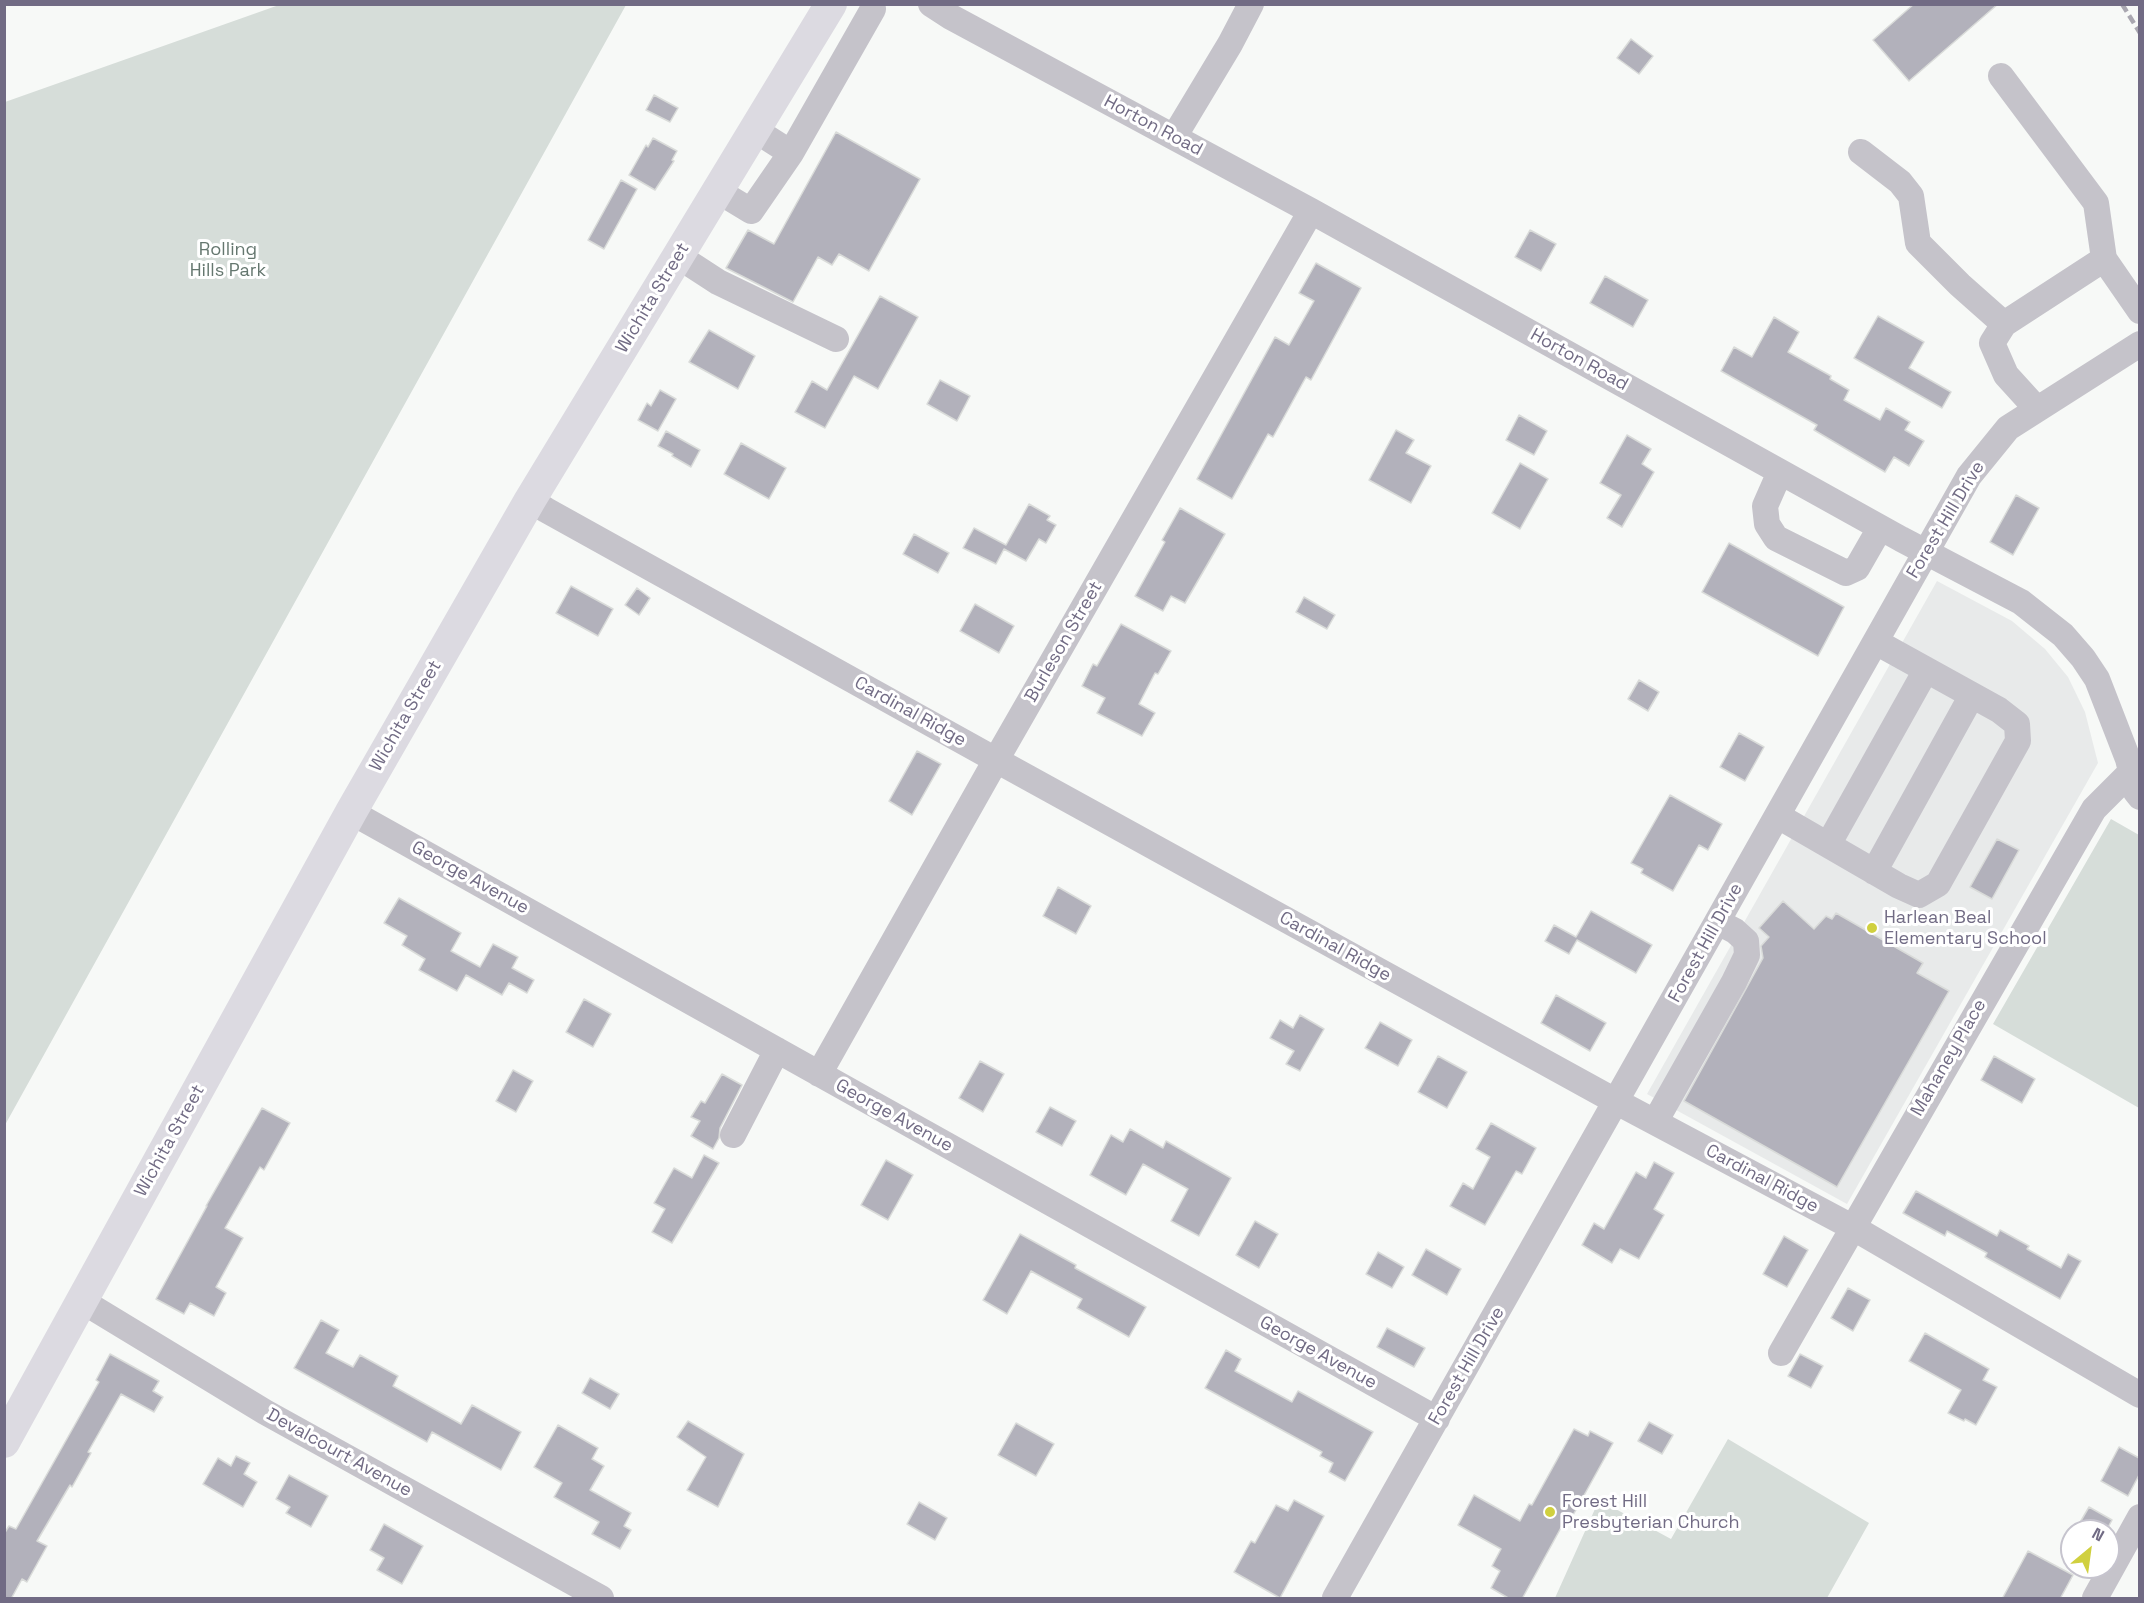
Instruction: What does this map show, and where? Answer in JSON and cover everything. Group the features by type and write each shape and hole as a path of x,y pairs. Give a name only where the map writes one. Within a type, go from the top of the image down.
{"main road":[{"name":"Wichita Street","path":"4,1442 351,812 530,500 831,4"}],"street":[{"name":"Horton Road","path":"931,4 951,17 1311,211 1880,528 2021,602 2062,635 2083,658 2097,679 2139,797"},
{"path":"1173,137 1230,44 1251,4"},
{"path":"718,191 752,211 791,153 873,9"},
{"path":"2001,76 2096,203 2104,259 2139,311"},
{"path":"755,130 791,153"},
{"path":"1861,152 1900,182 1911,196 1918,243 2004,324"},
{"name":"Burleson Street","path":"819,1074 1311,211"},
{"path":"678,256 718,282 836,339"},
{"path":"2036,408 2006,375 1992,343 2004,324 2104,259"},
{"name":"Forest Hill Drive","path":"1335,1599 1974,469 2008,428 2139,344"},
{"path":"1780,472 1765,506 1767,524 1776,538 1846,573 1857,568 1880,528"},
{"name":"Cardinal Ridge","path":"530,500 1617,1102 1852,1227 2139,1395"},
{"path":"1778,816 1874,872 1919,895 1938,884 1990,792 2018,741 2017,724 1999,710 1876,642"},
{"path":"1828,845 1926,670"},
{"path":"1874,872 1972,695"},
{"name":"Mahaney Place","path":"1781,1353 2094,809 2131,772"},
{"name":"George Avenue","path":"351,812 1437,1419"},
{"path":"1655,1122 1747,955 1746,941 1735,931 1718,922"},
{"path":"733,1135 777,1050"},
{"name":"Devalcourt Avenue","path":"81,1301 265,1412 601,1599"},
{"path":"2096,1599 2139,1517"}],"shaded area":[{"name":"Harlean Beal Elementary School","path":"1937,581 2012,621 2045,649 2068,677 2085,712 2098,763 1847,1204 1647,1094"}],"green space":[{"name":"Rolling Hills Park","path":"279,5 626,5 5,1125 5,102"},
{"path":"2111,819 2139,835 2139,1108 1993,1024"},
{"path":"1728,1439 1869,1523 1827,1598 1555,1598 1599,1500 1671,1539"}],"building":[{"path":"1914,4 1998,4 1909,81 1873,40"},
{"path":"1631,39 1653,56 1639,74 1617,58"},
{"path":"654,95 678,108 670,122 646,110"},
{"path":"836,132 920,179 869,271 839,254 832,265 818,257 793,302 726,268 748,230 774,244"},
{"path":"653,138 677,151 672,160 674,161 655,190 629,175 646,145 648,147"},
{"path":"621,180 637,189 604,249 588,240"},
{"path":"1530,230 1556,244 1541,271 1515,257"},
{"path":"1316,263 1361,288 1311,380 1306,377 1273,437 1268,434 1232,499 1197,479 1275,337 1289,345 1314,301 1299,293"},
{"path":"1605,276 1648,300 1633,327 1590,303"},
{"path":"880,296 918,317 878,389 854,376 825,428 795,412 812,381 827,390"},
{"path":"1878,316 1924,342 1909,368 1951,392 1942,408 1854,358"},
{"path":"1774,317 1799,332 1788,352 1831,376 1830,379 1849,390 1844,400 1880,420 1886,408 1910,422 1905,430 1924,441 1909,466 1894,457 1885,472 1814,430 1817,425 1721,371 1734,347 1752,357"},
{"path":"709,330 755,356 738,389 689,362"},
{"path":"940,380 970,396 957,421 927,404"},
{"path":"660,390 676,399 658,431 638,420 647,403 651,406"},
{"path":"1519,415 1547,431 1534,455 1506,440"},
{"path":"1396,430 1414,440 1406,453 1431,466 1411,503 1369,480"},
{"path":"666,431 700,450 691,467 658,446"},
{"path":"1627,435 1651,449 1642,464 1654,472 1622,527 1607,518 1621,495 1600,483"},
{"path":"741,443 786,468 769,499 724,474"},
{"path":"1520,463 1548,479 1520,529 1492,513"},
{"path":"2016,495 2039,508 2013,555 1990,542"},
{"path":"1029,504 1050,516 1047,520 1056,525 1046,543 1039,539 1026,561 1004,549 996,564 963,548 974,528 1006,545"},
{"path":"1180,508 1225,534 1185,603 1171,596 1163,611 1135,596 1165,542 1162,540"},
{"path":"914,534 949,553 938,573 903,554"},
{"path":"1729,543 1844,607 1818,656 1702,592"},
{"path":"571,586 613,609 598,636 556,613"},
{"path":"637,588 650,598 639,615 625,605"},
{"path":"1304,597 1335,615 1327,629 1296,612"},
{"path":"975,604 1014,626 999,653 960,631"},
{"path":"1121,624 1171,651 1158,674 1155,673 1139,704 1155,713 1142,736 1097,713 1105,698 1082,686 1093,664 1097,666"},
{"path":"1639,680 1659,692 1648,711 1628,699"},
{"path":"1739,733 1764,747 1745,781 1720,767"},
{"path":"917,751 941,764 912,815 889,801"},
{"path":"1670,795 1722,824 1708,850 1699,845 1673,891 1641,873 1643,869 1631,863"},
{"path":"1997,839 2019,850 1992,899 1970,887"},
{"path":"1058,887 1091,906 1076,934 1043,916"},
{"path":"399,898 461,933 451,951 480,967 493,944 518,957 512,968 534,980 527,993 509,983 502,995 466,975 457,991 419,970 425,959 402,945 407,936 384,923"},
{"path":"1783,901 1814,929 1826,916 1832,919 1836,913 1923,963 1917,973 1949,991 1837,1187 1684,1101 1763,958 1761,946 1769,937 1759,928"},
{"path":"1591,911 1652,945 1636,973 1577,940 1569,954 1545,941 1554,925 1576,937"},
{"path":"1556,995 1606,1023 1590,1051 1541,1023"},
{"path":"584,999 611,1014 593,1047 566,1032"},
{"path":"1300,1015 1324,1029 1300,1071 1286,1064 1294,1051 1270,1038 1280,1020 1293,1028"},
{"path":"1380,1022 1412,1040 1398,1066 1365,1048"},
{"path":"1438,1056 1467,1072 1447,1108 1418,1092"},
{"path":"1994,1056 2035,1079 2022,1103 1981,1080"},
{"path":"980,1061 1004,1074 983,1112 959,1098"},
{"path":"513,1070 533,1081 516,1112 496,1101"},
{"path":"722,1074 742,1085 720,1128 719,1138 713,1149 691,1136 700,1121 691,1117 701,1101 705,1103"},
{"path":"1050,1107 1076,1121 1062,1146 1036,1132"},
{"path":"262,1108 290,1123 264,1170 260,1167 225,1228 243,1238 216,1287 226,1293 214,1316 190,1303 184,1314 156,1299"},
{"path":"1491,1123 1536,1148 1522,1174 1516,1171 1485,1225 1450,1206 1463,1183 1473,1189 1490,1157 1476,1149"},
{"path":"1130,1129 1163,1148 1166,1141 1231,1178 1199,1236 1171,1221 1188,1189 1143,1164 1126,1195 1090,1175 1111,1135 1123,1142"},
{"path":"704,1155 719,1163 672,1243 652,1232 665,1209 654,1203 674,1168 692,1178"},
{"path":"886,1160 913,1175 888,1220 861,1205"},
{"path":"1654,1162 1674,1173 1654,1209 1664,1215 1639,1259 1620,1249 1612,1263 1582,1245 1594,1223 1604,1229 1636,1172 1646,1178"},
{"path":"1916,1191 1997,1236 2000,1230 2029,1246 2027,1249 2061,1268 2068,1254 2081,1261 2060,1299 1985,1257 1987,1253 1947,1231 1945,1236 1903,1213"},
{"path":"1255,1221 1278,1234 1259,1268 1236,1255"},
{"path":"1020,1234 1076,1265 1075,1268 1146,1307 1129,1337 1077,1308 1082,1299 1031,1271 1007,1314 983,1300"},
{"path":"1784,1236 1808,1250 1787,1287 1763,1274"},
{"path":"1426,1249 1461,1269 1447,1295 1412,1275"},
{"path":"1378,1252 1404,1267 1392,1288 1366,1274"},
{"path":"1848,1288 1870,1300 1853,1331 1831,1318"},
{"path":"321,1320 339,1330 326,1353 353,1367 360,1355 398,1376 393,1386 461,1424 472,1405 521,1432 501,1470 432,1432 427,1442 294,1368"},
{"path":"1387,1328 1425,1348 1414,1367 1377,1347"},
{"path":"1925,1333 1989,1369 1983,1380 1997,1387 1976,1425 1948,1413 1961,1390 1909,1361"},
{"path":"1226,1350 1241,1359 1235,1371 1292,1402 1298,1391 1373,1432 1345,1481 1329,1472 1333,1463 1320,1456 1322,1452 1205,1388"},
{"path":"110,1354 159,1381 153,1391 163,1397 154,1412 121,1394 88,1452 91,1453 72,1487 70,1485 37,1541 47,1546 27,1582 22,1579 11,1599 4,1599 4,1534 9,1526 16,1529 99,1382 96,1380"},
{"path":"1800,1354 1823,1366 1811,1388 1788,1376"},
{"path":"590,1378 619,1394 610,1409 582,1393"},
{"path":"688,1421 744,1454 718,1507 687,1490 706,1457 677,1437"},
{"path":"1649,1422 1673,1435 1662,1454 1638,1441"},
{"path":"1016,1423 1054,1444 1036,1476 998,1455"},
{"path":"558,1425 598,1448 592,1459 604,1466 590,1490 631,1513 624,1526 631,1530 620,1549 592,1534 599,1522 554,1497 562,1483 534,1467"},
{"name":"Forest Hill Presbyterian Church","path":"1574,1429 1588,1436 1590,1431 1613,1443 1567,1526 1563,1524 1522,1599 1510,1599 1491,1588 1500,1571 1492,1566 1501,1549 1458,1525 1474,1495 1520,1521 1529,1504 1532,1505"},
{"path":"2119,1447 2139,1458 2139,1475 2128,1496 2101,1481"},
{"path":"236,1456 250,1463 244,1474 257,1482 243,1507 203,1484 218,1458 231,1466"},
{"path":"289,1475 328,1496 311,1527 286,1513 290,1507 276,1499"},
{"path":"1294,1500 1324,1516 1280,1598 1234,1572 1251,1541 1255,1543 1276,1505 1288,1511"},
{"path":"919,1502 947,1518 935,1540 907,1524"},
{"path":"2089,1507 2110,1519 2082,1519"},
{"path":"384,1524 423,1546 402,1584 377,1570 384,1558 370,1550"},
{"path":"2028,1551 2060,1568 2060,1579 2071,1579 2060,1599 2002,1599"}],"railway":[{"path":"2122,4 2140,33"}],"place":[{"name":"Harlean Beal Elementary School","path":"1872,928"},
{"name":"Forest Hill Presbyterian Church","path":"1550,1512"}]}
